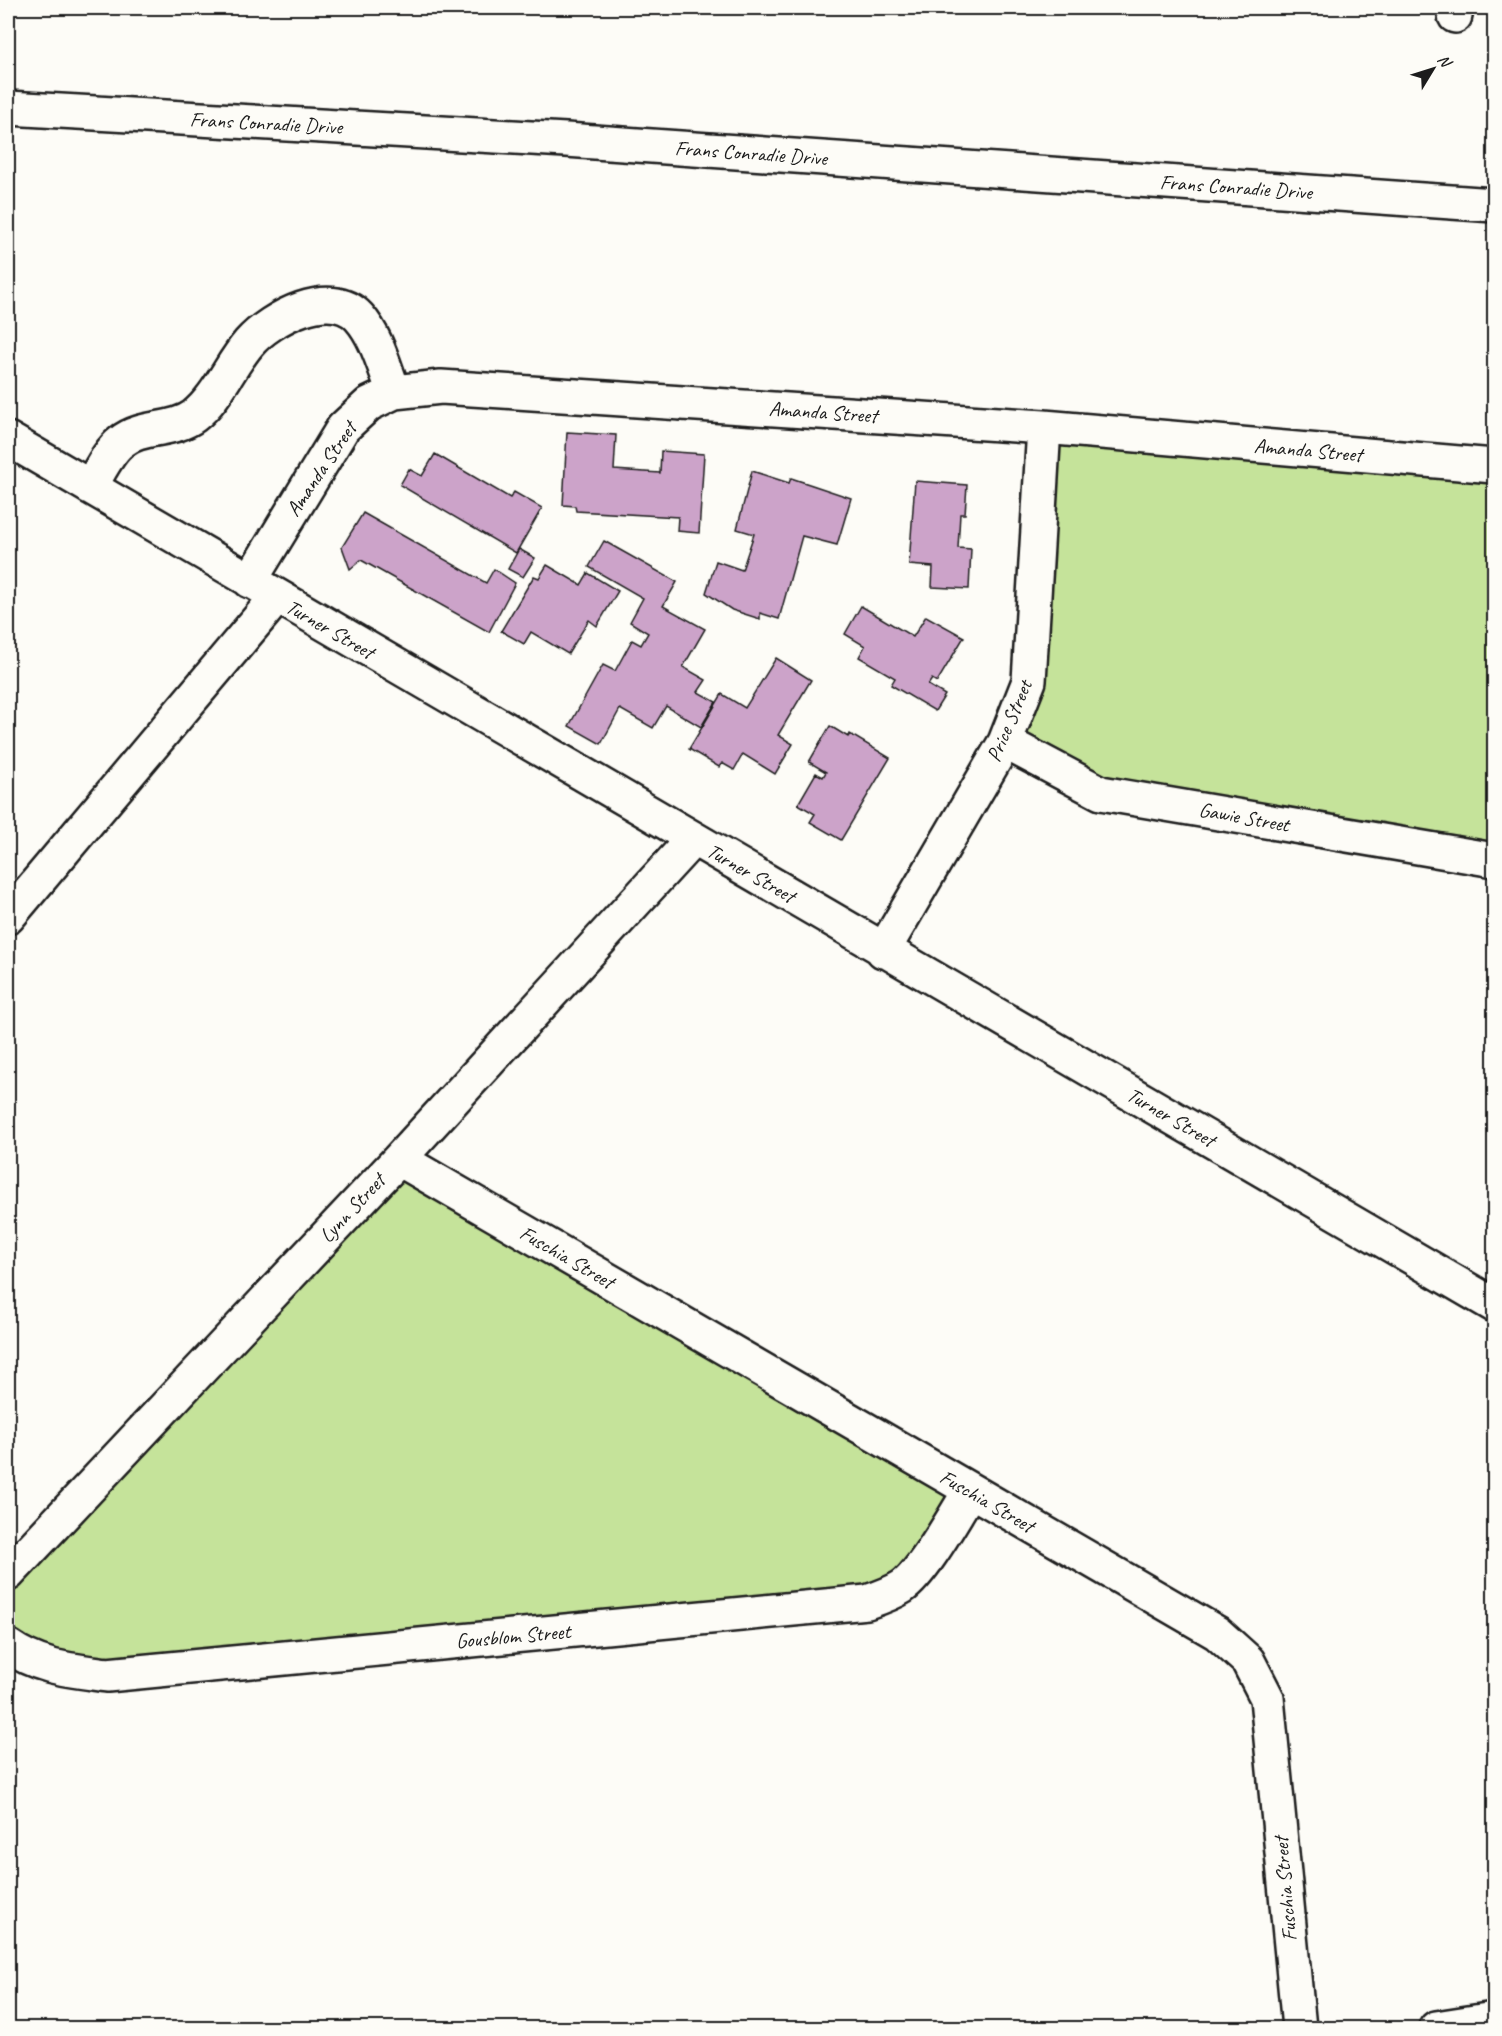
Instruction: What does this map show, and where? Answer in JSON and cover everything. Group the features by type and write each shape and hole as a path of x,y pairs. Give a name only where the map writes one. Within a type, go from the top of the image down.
{"street":[{"name":"Frans Conradie Drive","path":"8,108 566,140 1494,205"},
{"path":"90,487 121,442 132,435 181,423 193,417 212,396 250,342 269,325 296,310 314,306 332,306 346,308 358,316 371,333 394,392"},
{"name":"Amanda Street","path":"8,917 263,589 343,428 369,404 394,392 441,387 1044,427 1494,466"},
{"name":"Price Street","path":"883,951 1005,742 1029,681 1044,427"},
{"name":"Turner Street","path":"8,439 1494,1305"},
{"name":"Gawie Street","path":"1005,742 1101,793 1494,860"},
{"name":"Lynn Street","path":"8,1574 399,1159 693,839"},
{"name":"Fuschia Street","path":"399,1159 1217,1633 1248,1661 1267,1698 1299,2028"},
{"name":"Gousblom Street","path":"8,1647 23,1657 59,1669 107,1675 867,1602 888,1595 904,1586 923,1564 970,1491"},
{"path":"1436,2028 1494,2019"}],"green space":[{"path":"1044,427 1494,466 1494,860 1101,793 1005,742"},
{"path":"399,1159 955,1483 904,1580 872,1594 100,1672 8,1638 8,1574"}],"building":[{"path":"567,432 616,435 614,470 660,473 661,451 704,454 699,533 677,531 678,517 576,511 575,506 563,505"},
{"path":"435,454 510,498 514,492 542,508 516,553 400,485 409,469 422,476"},
{"path":"752,471 789,483 791,478 851,498 837,545 802,536 779,619 760,613 760,619 732,610 706,593 716,561 742,570 754,534 737,529"},
{"path":"915,481 967,485 965,514 960,514 958,548 971,549 969,589 932,587 933,567 909,565"},
{"path":"363,513 486,583 494,569 515,583 489,632 361,560 350,569 342,547"},
{"path":"604,541 677,582 663,606 705,629 683,667 706,680 698,692 716,702 701,727 666,706 653,728 620,709 601,744 569,726 603,665 615,671 632,640 641,645 648,633 630,622 643,598 589,567"},
{"path":"519,549 535,558 523,577 508,569"},
{"path":"547,565 581,585 588,573 618,591 597,626 589,620 568,654 531,632 524,644 501,631 534,576 539,578"},
{"path":"861,606 913,637 926,616 964,637 937,682 932,679 928,685 945,695 935,711 891,685 895,678 859,657 865,646 845,634"},
{"path":"776,658 811,680 778,735 793,744 775,774 743,754 734,770 722,763 719,767 689,749 722,694 745,708"},
{"path":"830,726 848,737 850,734 890,758 841,840 810,822 815,814 798,804 816,773 823,777 826,772 809,762"}]}
